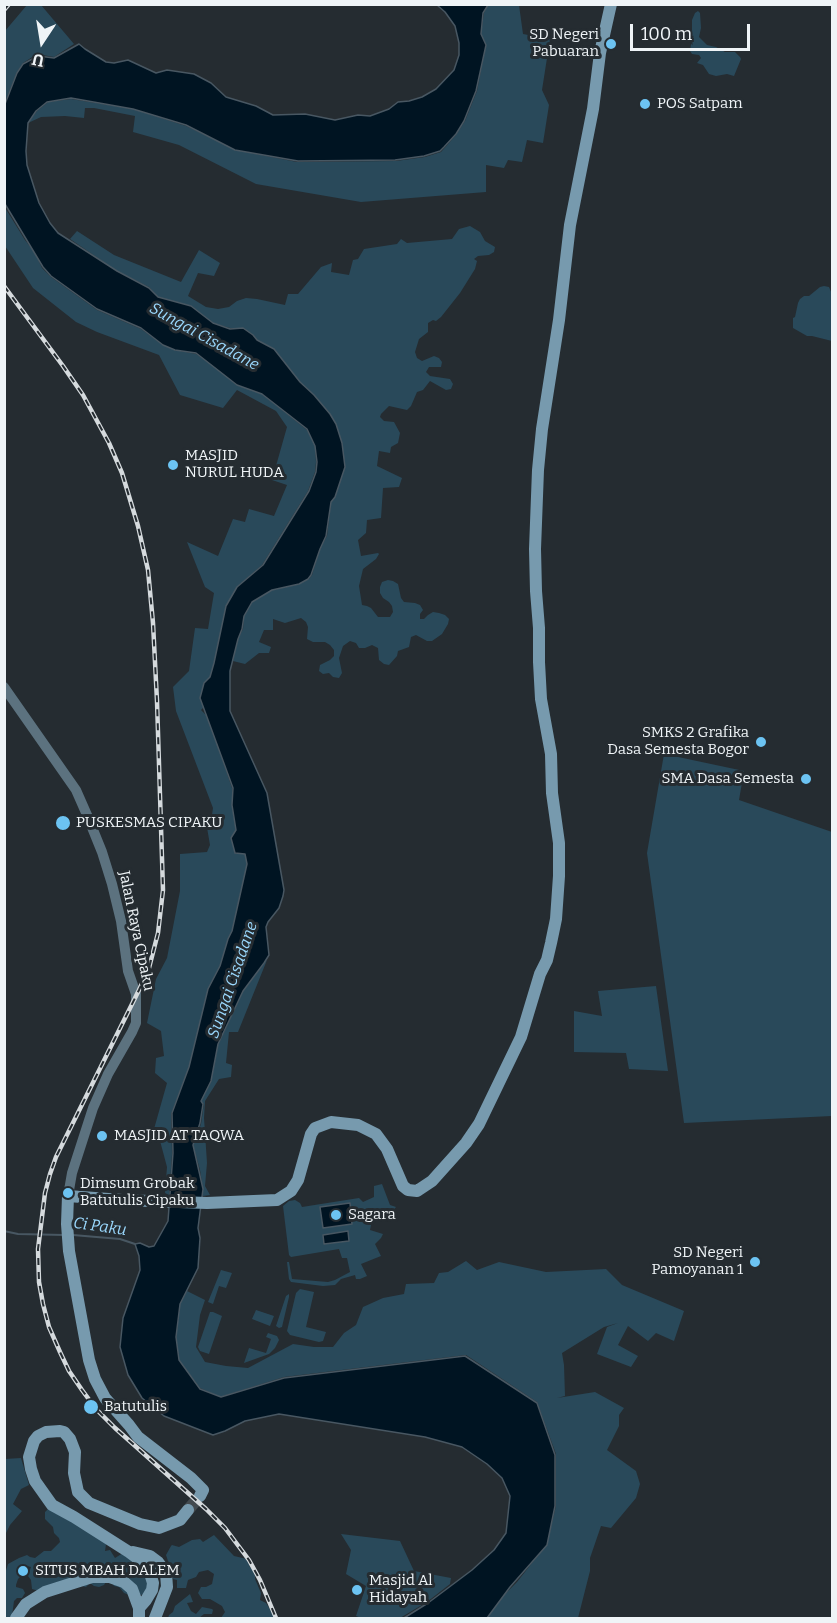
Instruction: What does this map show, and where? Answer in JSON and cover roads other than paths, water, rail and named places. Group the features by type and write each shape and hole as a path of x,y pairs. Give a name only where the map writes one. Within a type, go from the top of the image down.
{"main road":[{"path":"200,1496 203,1490 191,1478 138,1437 105,1398 95,1379 89,1360 69,1251 68,1197 207,1203 277,1200 287,1194 298,1180 310,1134 315,1128 331,1122 357,1125 376,1134 387,1149 401,1183 408,1190 417,1191 428,1184 466,1143 479,1124 521,1037 540,974 548,960 556,919 559,876 559,843 552,793 551,754 541,699 539,662 535,549 538,470 570,225 593,109 600,53 611,4"},
{"path":"139,1613 150,1594 153,1583 145,1564 52,1504 33,1477 29,1457 34,1441 46,1432 64,1432 70,1439 75,1452 74,1473 78,1492 89,1503 140,1524 159,1527 180,1520 188,1510"},
{"path":"129,1552 150,1556 166,1573 167,1587 155,1618"},
{"path":"16,1618 26,1604 45,1592 92,1577 110,1577 124,1582 132,1589 139,1613"}],"street":[{"name":"Jalan Raya Cipaku","path":"4,687 76,790 87,815 112,884 121,921 128,971 136,994 135,1023 132,1032 108,1074 93,1108 72,1173 68,1197"}],"water":[{"name":"Sungai Cisadane","path":"437,5 488,5 483,13 481,34 486,45 476,91 464,121 456,134 440,151 395,160 298,161 235,150 186,125 133,109 71,98 47,102 36,111 28,123 26,151 27,165 39,203 58,233 117,271 149,288 158,297 191,306 213,323 230,329 243,328 257,340 274,349 300,382 330,414 342,443 345,467 335,497 331,502 326,536 311,575 299,584 272,590 252,602 244,616 230,671 230,711 267,793 284,890 279,908 266,927 269,955 243,991 218,1044 211,1081 201,1101 203,1104 200,1123 193,1145 203,1189 198,1228 200,1238 198,1268 180,1304 176,1337 179,1360 200,1389 221,1397 284,1378 465,1356 537,1403 555,1455 555,1506 547,1545 510,1587 487,1618 404,1618 472,1570 494,1550 506,1533 510,1496 502,1478 487,1464 462,1447 425,1437 279,1414 245,1421 213,1435 164,1416 142,1398 128,1375 120,1347 123,1318 140,1270 135,1244 154,1246 168,1221 173,1153 172,1113 189,1067 208,989 220,966 232,931 247,864 245,854 235,853 231,838 236,830 232,805 233,788 200,698 204,683 210,677 214,663 226,606 237,587 263,565 309,491 317,462 315,446 307,429 262,394 237,385 196,353 175,350 163,345 141,328 97,309 51,276 43,267 5,204 5,104 23,64 38,56 54,58 79,44 106,62 128,60 156,73 167,70 194,74 211,83 226,97 256,106 273,115 305,114 335,120 358,115 370,116 389,109 398,102 422,97 436,89 454,70 459,55 455,26"},
{"name":"Sagara","path":"350,1203 352,1224 323,1228 320,1207"},
{"path":"348,1231 349,1241 324,1244 323,1235"}],"waterway":[{"name":"Ci Paku","path":"4,1231 18,1234 64,1235"},
{"name":"Ci Paku","path":"73,1235 120,1239 135,1244"}],"tunnel":[{"path":"188,1510 200,1496"}],"railway":[{"path":"4,10 9,4"},
{"path":"4,286 83,395 122,473 148,570 157,701 163,890 158,933 149,968 56,1157 50,1174 45,1193 38,1249 39,1282 43,1304 49,1327 69,1371 96,1409 225,1528 249,1560 276,1618"}],"place":[{"name":"SD Negeri Pabuaran","path":"611,44"},
{"name":"POS Satpam","path":"645,104"},
{"name":"MASJID NURUL HUDA","path":"173,465"},
{"name":"SMKS 2 Grafika Dasa Semesta Bogor","path":"761,742"},
{"name":"SMA Dasa Semesta","path":"806,779"},
{"name":"PUSKESMAS CIPAKU","path":"63,823"},
{"name":"MASJID AT TAQWA","path":"102,1136"},
{"name":"Dimsum Grobak Batutulis Cipaku","path":"68,1193"},
{"name":"Sagara","path":"336,1215"},
{"name":"SD Negeri Pamoyanan 1","path":"755,1262"},
{"name":"Batutulis","path":"91,1407"},
{"name":"SITUS MBAH DALEM","path":"23,1571"},
{"name":"Masjid Al Hidayah","path":"357,1590"}]}
